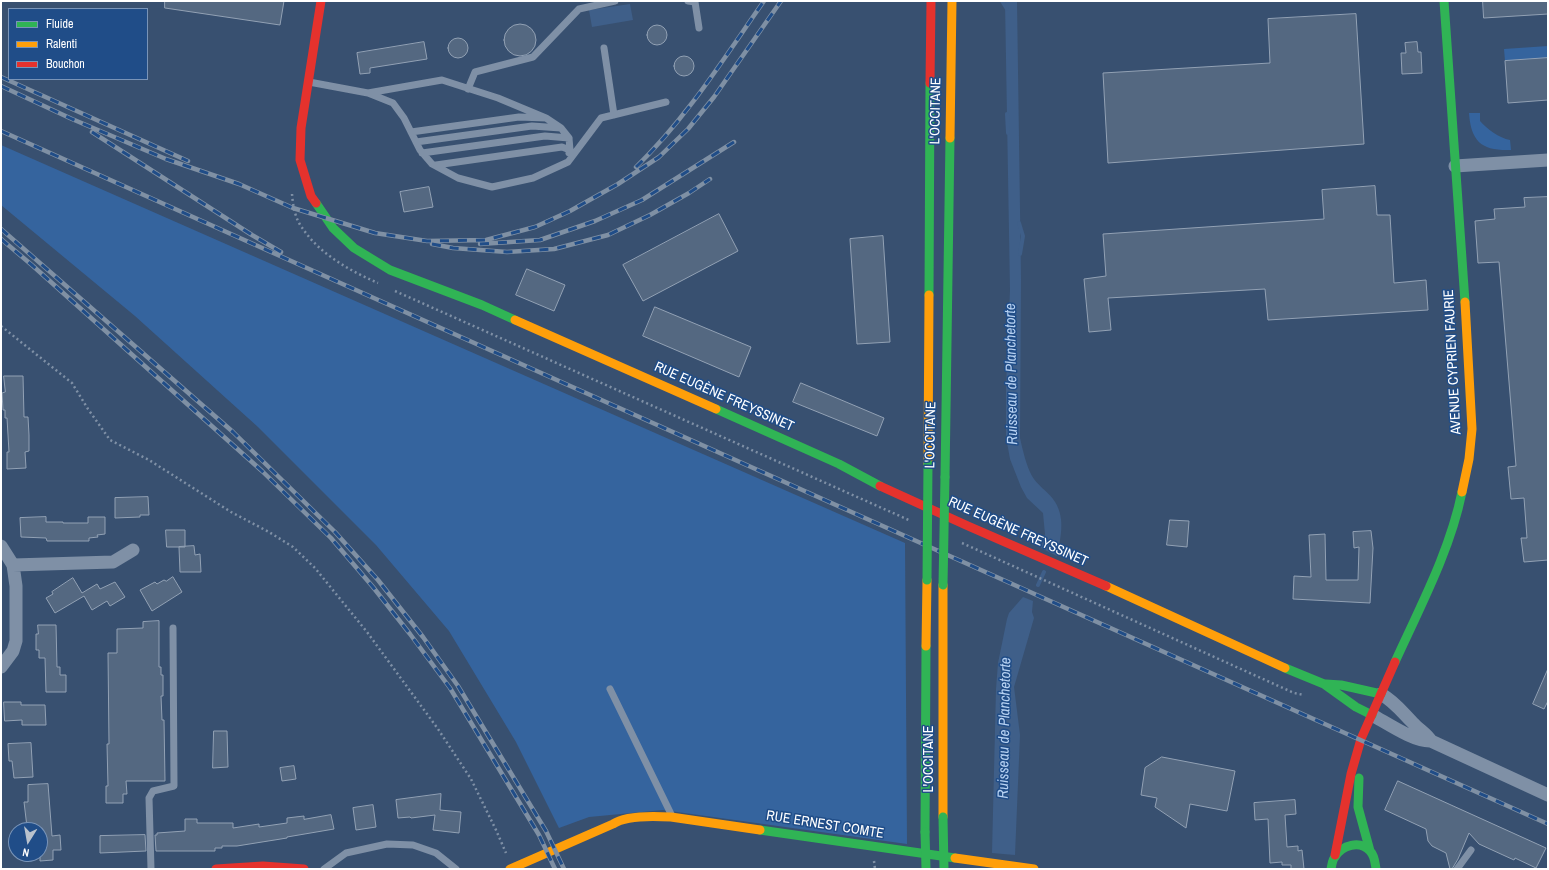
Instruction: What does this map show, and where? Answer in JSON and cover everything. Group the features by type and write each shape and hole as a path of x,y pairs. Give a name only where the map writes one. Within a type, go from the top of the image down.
{"main road":[{"name":"RUE EUGÈNE FREYSSINET","path":"321,1 301,128 300,160 311,196 333,228 354,248 390,270 482,305 839,464 881,486 968,526 1069,569 1292,671 1324,684 1356,707 1372,714"},
{"name":"L'OCCITANE","path":"926,869 925,832 931,1"},
{"name":"L'OCCITANE","path":"944,869 943,585 952,1"},
{"name":"AVENUE CYPRIEN FAURIE","path":"1332,862 1351,774 1358,749 1372,714 1387,697 1445,551 1459,508 1469,459 1472,429 1444,1"},
{"name":"RUE EUGÈNE FREYSSINET","path":"1324,684 1341,685 1387,697"},
{"name":"AVENUE CYPRIEN FAURIE","path":"1358,749 1358,807 1372,855 1381,868"},
{"name":"RUE ERNEST COMTE","path":"510,869 619,820 656,816 1034,869"},
{"path":"613,824 624,827 662,826"},
{"name":"RUE ERNEST COMTE","path":"705,831 972,869"},
{"path":"1324,869 1332,862 1339,850 1352,845 1365,847 1372,855"},
{"path":"216,869 263,866 304,869"}],"street":[{"path":"1455,166 1548,160"},
{"path":"1,546 13,565 16,586 16,641 13,651 1,667"},
{"path":"13,565 113,562 133,550"},
{"path":"1387,697 1415,725 1427,734 1431,741"},
{"path":"1372,714 1419,739 1431,741 1548,796"}],"lane":[{"path":"468,89 475,72 533,57 579,9 614,1"},
{"path":"688,1 695,2 699,28"},
{"path":"604,48 614,115"},
{"path":"368,92 442,80 498,98 546,118 561,128 570,138 568,162"},
{"path":"308,82 368,92 393,103 404,118 422,153 436,165 458,178 492,187 534,178 568,162 601,118 666,102"},
{"path":"411,132 519,117 546,118"},
{"path":"416,142 532,126 561,128"},
{"path":"422,153 545,136 570,138"},
{"path":"436,165 562,146 570,150"},
{"path":"150,869 149,798 153,791 174,786 173,628"},
{"path":"610,689 674,818"},
{"path":"324,869 346,853 387,844 413,845 428,850 436,853 456,869"},
{"path":"1458,869 1471,850"}],"path":[{"path":"1,326 72,383 110,440 149,460 231,512 269,532 293,547 315,568 367,632 438,729 471,780 496,830 506,855"},
{"path":"1030,573 1294,693 1307,696"}],"shaded area":[{"path":"1548,46 1548,58 1505,61 1504,49"},
{"path":"1469,113 1480,113 1480,121 1486,127 1494,133 1510,140 1511,150 1492,149 1480,143 1472,131"},
{"path":"1,145 905,543 907,844 663,810 589,817 559,828 516,742 449,631 376,545 258,427 135,316 1,205"}],"water":[{"path":"1005,1 1017,1 1021,279 1020,438 1026,463 1032,476 1053,499 1060,512 1061,527 1057,556 1041,548 1045,534 1043,513 1027,498 1021,487 1010,459 1006,437 1006,389 1010,290"},
{"path":"630,4 633,20 592,27 589,10"},
{"path":"1023,597 1033,601 1032,612 1034,618 1014,687 1020,735 1015,855 992,853 996,689 998,663 1007,619 1009,613"}],"building":[{"path":"165,1 284,1 280,25 165,8"},
{"path":"1483,1 1548,1 1548,14 1484,18"},
{"path":"1356,14 1364,144 1108,163 1103,73 1270,63 1268,19"},
{"path":"517,24 523,24 533,31 536,40 535,46 529,53 523,56 517,56 507,49 504,43 504,37 511,27"},
{"path":"653,25 661,25 667,31 667,39 661,45 653,45 647,39 647,31"},
{"path":"454,38 462,38 468,44 468,52 462,58 454,58 448,52 448,44"},
{"path":"424,42 427,59 370,68 370,73 360,74 357,53"},
{"path":"1417,42 1418,52 1421,52 1422,73 1402,74 1401,53 1406,53 1405,43"},
{"path":"684,56 691,59 694,66 691,73 684,76 677,73 674,66 677,59"},
{"path":"1548,58 1548,100 1508,103 1505,61"},
{"path":"1375,186 1377,215 1390,215 1394,283 1426,280 1428,310 1268,320 1265,289 1108,298 1111,330 1089,332 1084,279 1106,276 1103,234 1324,219 1322,190"},
{"path":"429,187 433,207 404,212 400,192"},
{"path":"1548,197 1548,560 1524,562 1521,538 1527,538 1524,498 1511,499 1508,467 1516,466 1499,262 1478,263 1475,221 1495,219 1494,209 1525,207 1524,198"},
{"path":"719,214 738,251 643,301 623,265"},
{"path":"883,236 890,342 857,344 850,239"},
{"path":"527,269 565,285 554,311 516,295"},
{"path":"655,307 751,347 739,377 643,336"},
{"path":"4,376 23,376 24,417 28,417 29,435 29,451 25,452 26,468 7,469 7,452 9,452 7,418 5,418 5,410 3,410 2,393 5,392"},
{"path":"801,383 884,418 877,436 793,402"},
{"path":"148,497 149,515 140,515 140,517 115,518 115,498"},
{"path":"46,517 46,522 88,523 88,517 105,517 105,534 97,535 98,537 89,538 89,541 47,541 46,538 21,537 20,518"},
{"path":"1170,520 1189,521 1187,547 1167,545"},
{"path":"166,530 185,530 185,547 167,547"},
{"path":"1371,531 1373,548 1370,603 1293,599 1294,576 1311,577 1309,535 1325,534 1326,580 1358,580 1359,547 1354,548 1353,532"},
{"path":"194,546 195,555 200,554 201,572 180,572 179,547"},
{"path":"173,577 182,592 152,611 140,590 155,582 157,584"},
{"path":"73,578 82,593 97,584 100,589 115,582 125,597 110,606 107,601 92,610 84,596 55,613 46,598 53,594 52,592"},
{"path":"159,621 159,667 161,667 161,675 163,675 163,696 161,696 162,720 164,720 165,781 126,781 127,794 123,794 123,803 106,803 106,786 108,786 107,744 109,744 108,653 117,653 117,629 143,628 143,622"},
{"path":"38,625 56,625 57,667 60,667 60,675 66,675 66,692 46,692 45,658 39,658 39,650 36,650 36,634 38,634"},
{"path":"1548,669 1548,701 1544,709 1533,704"},
{"path":"4,702 21,702 21,705 45,705 46,725 22,725 22,720 5,721"},
{"path":"214,731 227,731 228,767 213,768"},
{"path":"31,743 33,777 14,778 12,761 9,761 8,744"},
{"path":"1162,757 1235,771 1227,811 1190,804 1186,828 1155,807 1157,798 1141,795 1145,768"},
{"path":"294,766 296,779 282,781 280,768"},
{"path":"1398,781 1546,848 1536,868 1479,844 1469,833 1458,859 1452,869 1450,869 1446,853 1432,846 1428,841 1426,829 1385,810"},
{"path":"48,784 52,836 60,835 61,850 53,850 53,860 48,860 48,822 26,822 24,802 28,802 28,785"},
{"path":"441,794 440,810 461,812 459,833 433,830 435,815 398,818 396,800"},
{"path":"1295,800 1296,814 1285,815 1287,847 1298,846 1298,851 1302,850 1304,869 1291,869 1291,865 1282,865 1282,862 1270,863 1268,819 1255,820 1254,803"},
{"path":"373,805 376,827 356,830 353,808"},
{"path":"331,815 334,829 237,846 222,846 222,848 215,848 215,851 156,851 155,835 157,835 157,833 185,831 185,819 197,819 197,823 233,823 233,828 259,824 259,827 287,823 287,818 304,816 304,819"},
{"path":"145,835 146,851 100,853 100,836"}],"waterway":[{"name":"Ruisseau de Planchetorte","path":"1002,1 1007,9"},
{"name":"Ruisseau de Planchetorte","path":"1007,114 1008,133"},
{"name":"Ruisseau de Planchetorte","path":"1019,223 1023,236 1020,254"},
{"name":"Ruisseau de Planchetorte","path":"1038,585 1044,572"}],"railway":[{"path":"636,167 688,108 764,1"},
{"path":"1,86 72,119 166,159 239,184 293,208 375,233 427,241 486,240 535,227 570,211 618,184 659,157 688,129 714,97 781,1"},
{"path":"1,77 188,161"},
{"path":"1,131 1548,824"},
{"path":"92,132 281,252"},
{"path":"480,244 540,240 595,221 642,200 734,142"},
{"path":"432,244 453,248 507,252 554,249 608,235 650,215 689,193 710,179"},
{"path":"1,229 233,432 335,532 378,580 423,637 458,686 546,831 564,869"},
{"path":"1,239 262,471 331,538 373,587 450,688 539,835 555,869"}],"traffic: fast":[{"path":"1444,1 1465,302"},
{"path":"929,295 930,83"},
{"path":"945,477 950,138"},
{"path":"316,203 333,228 354,248 390,270 482,305 515,320"},
{"path":"716,409 839,464 880,486"},
{"path":"927,580 928,464"},
{"path":"943,585 945,477"},
{"path":"1395,662 1442,557 1457,514 1462,492"},
{"path":"925,832 926,646"},
{"path":"1285,668 1324,684 1356,707 1372,715"},
{"path":"1326,684 1341,685 1381,694"},
{"path":"1359,778 1358,807 1370,851"},
{"path":"943,817 944,869"},
{"path":"760,830 955,858"},
{"path":"925,832 926,869"},
{"path":"1331,869 1333,860 1338,853 1342,849 1351,845 1361,846 1370,851 1373,855 1376,869"}],"traffic: slow":[{"path":"950,138 952,1"},
{"path":"928,464 929,295"},
{"path":"1462,492 1469,459 1472,429 1465,302"},
{"path":"515,320 716,409"},
{"path":"926,646 927,580"},
{"path":"943,585 943,817"},
{"path":"1106,586 1285,668"},
{"path":"510,869 625,819 649,816 671,817 760,830"},
{"path":"955,858 1034,869"}],"traffic: jam":[{"path":"316,203 311,196 300,160 301,128 321,1"},
{"path":"930,83 931,1"},
{"path":"880,486 1106,586"},
{"path":"1335,855 1351,774 1361,739 1395,662"},
{"path":"216,869 263,866 304,869"}]}
